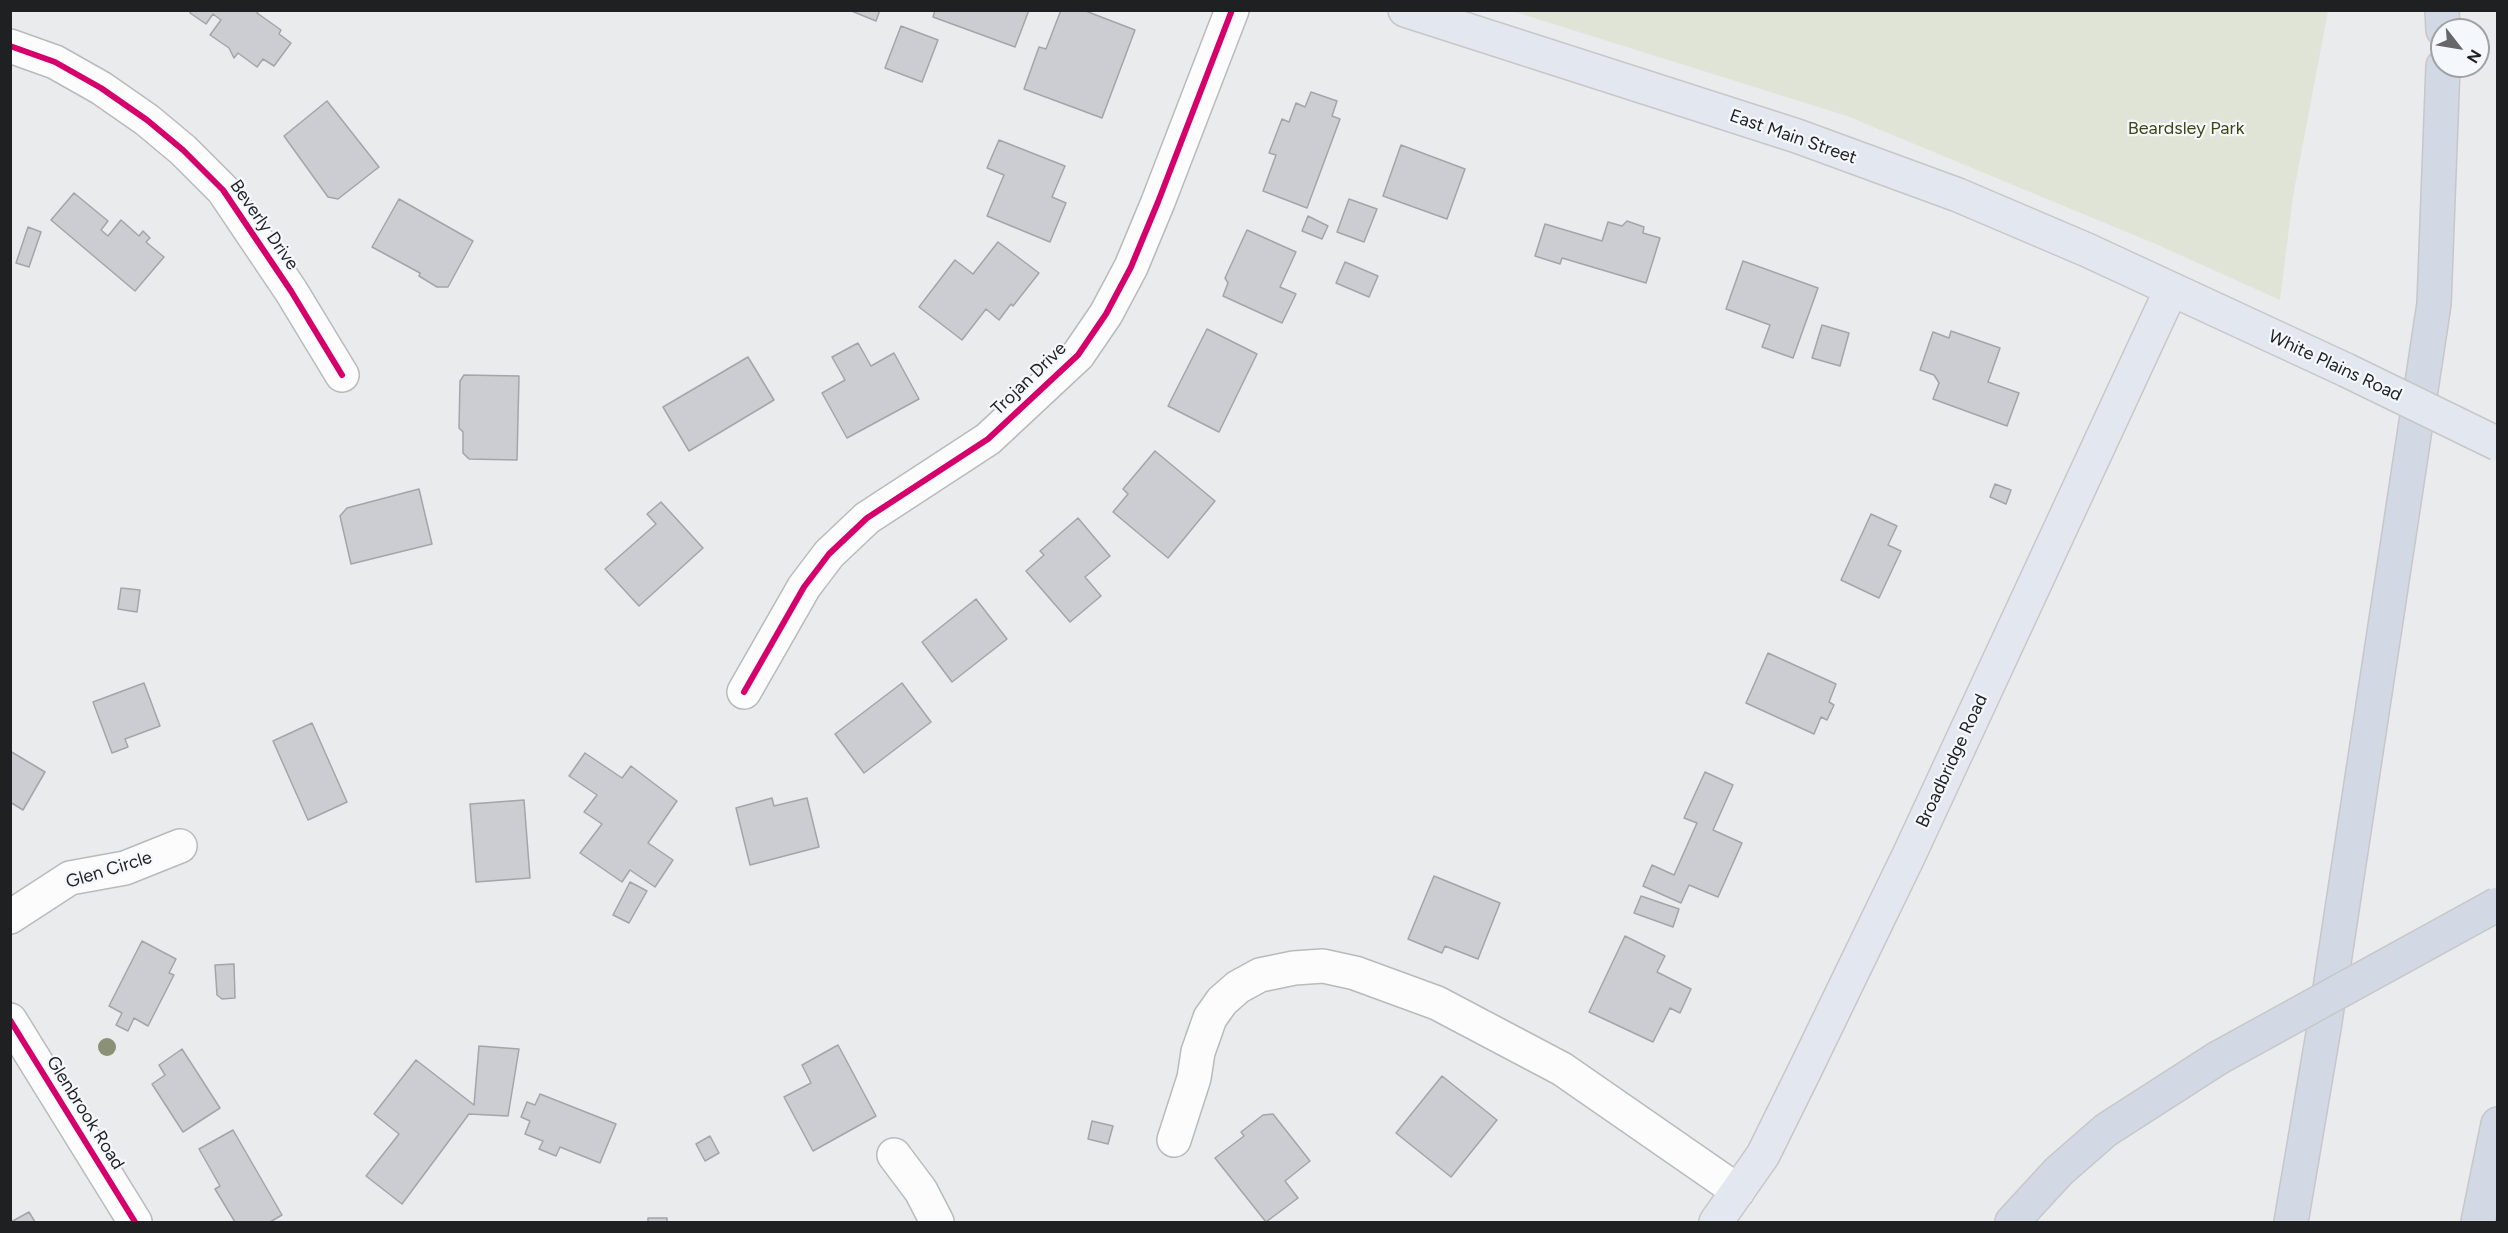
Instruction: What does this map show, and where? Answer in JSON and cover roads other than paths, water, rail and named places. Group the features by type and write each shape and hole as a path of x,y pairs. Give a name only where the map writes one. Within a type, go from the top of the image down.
{"highway":[{"path":"2291,1222 2324,1028 2434,304 2443,78"},
{"path":"2012,1222 2059,1171 2106,1130 2218,1058 2498,904"},
{"path":"2478,1222 2498,1124"}],"main road":[{"name":"East Main Street","path":"1405,10 1797,136 1958,195 2087,250 2171,290"},
{"name":"White Plains Road","path":"2171,290 2346,370 2498,444"},
{"name":"Broadbridge Road","path":"1716,1222 1763,1155 1909,855 2171,290"}],"street":[{"name":"Trojan Drive","path":"744,692 804,587 829,554 867,519 988,439 1078,355 1106,314 1131,267 1232,10"},
{"name":"Beverly Drive","path":"10,46 55,62 101,88 147,120 183,150 229,199 291,291 342,375"},
{"name":"Glen Circle","path":"10,916 70,878 125,868 180,846"},
{"path":"1174,1140 1194,1078 1198,1052 1210,1018 1222,1001 1238,987 1260,975 1294,968 1323,966 1355,973 1437,1003 1562,1069 1738,1191"},
{"name":"Glenbrook Road","path":"10,1020 135,1222"},
{"path":"894,1155 921,1191 937,1222"}],"park label":[{"name":"Beardsley Park","path":"2186,129"}]}
